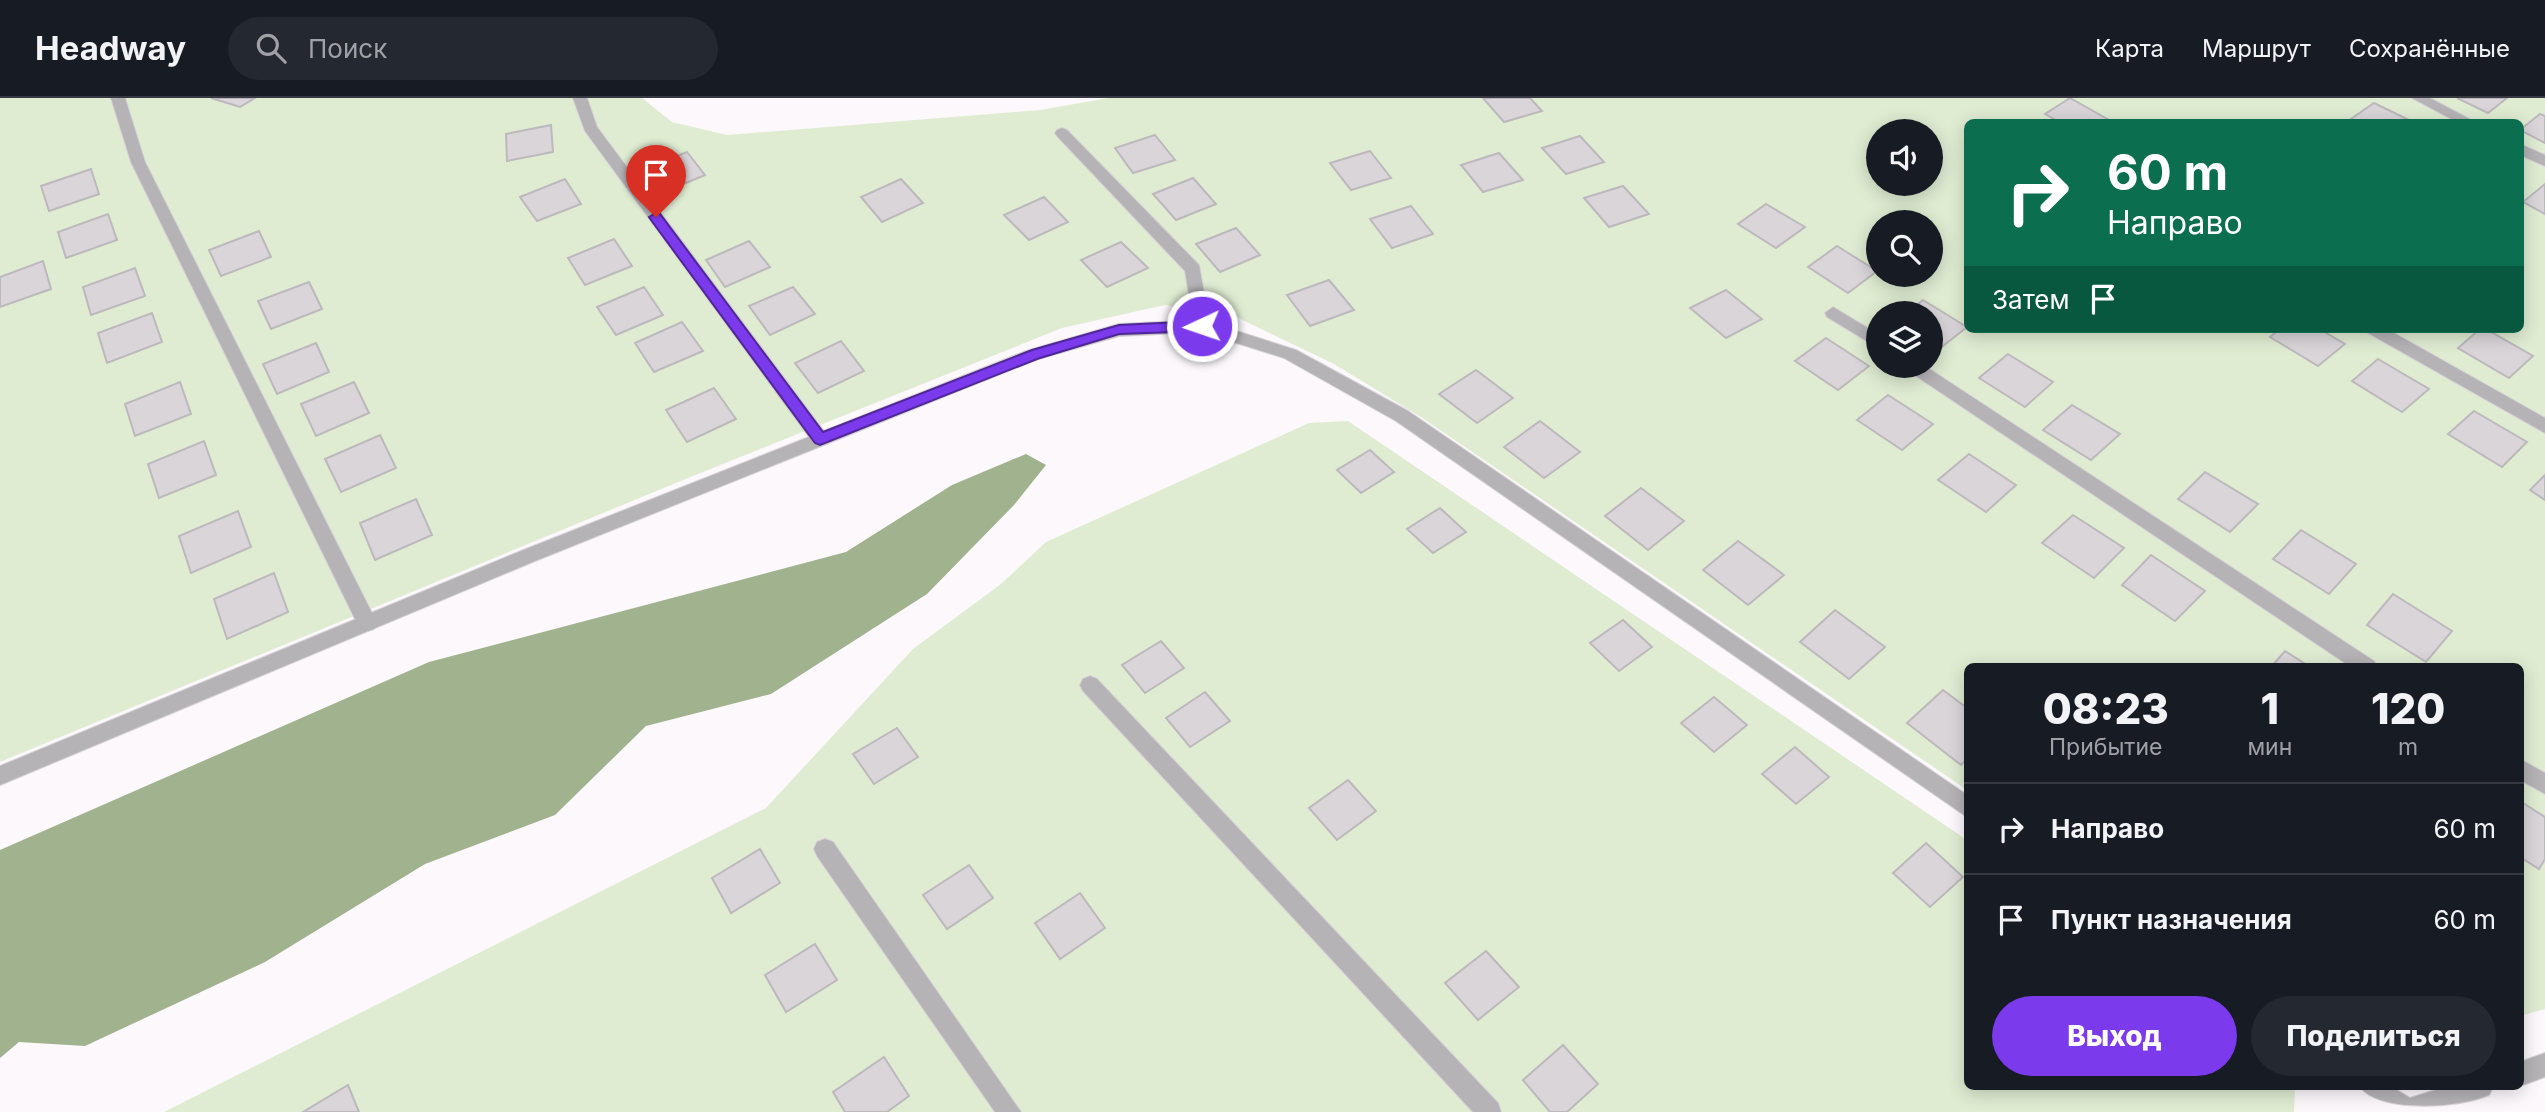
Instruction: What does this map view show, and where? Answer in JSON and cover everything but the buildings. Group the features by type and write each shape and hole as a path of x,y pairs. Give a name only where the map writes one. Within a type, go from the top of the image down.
{"street":[{"path":"118,98 138,162 368,623"},
{"path":"580,98 590,128 820,439"},
{"path":"2419,98 2462,119"},
{"path":"1062,133 1193,269 1202,326"},
{"path":"2524,151 2545,161"},
{"path":"1833,313 1866,334"},
{"path":"0,776 528,555 1032,355 1119,330 1202,326 1290,354 1402,416 1964,805"},
{"path":"2381,333 2545,426"},
{"path":"1931,378 2361,663"},
{"path":"1090,685 1489,1112"},
{"path":"2524,771 2545,785"},
{"path":"825,849 1009,1112"},
{"path":"2524,1073 2545,1065"},
{"path":"2376,1090 2406,1112 2472,1090"}],"shaded area":[{"path":"0,98 642,98 672,122 727,135 1040,110 1109,98 2545,98 2545,1009 2524,1015 2524,663 1964,663 1964,788 1424,419 1334,364 1234,316 1165,305 1062,328 688,478 0,762"},
{"path":"1348,421 1964,838 1964,1090 2295,1090 2294,1112 164,1112 766,808 913,649 1001,584 1046,542 1309,423"},
{"path":"1026,454 1046,465 1014,505 927,594 771,694 646,726 555,815 425,864 265,962 85,1046 19,1042 0,1058 0,850 429,662 846,552 952,485"}],"route":[{"path":"656,217 820,439 1032,355 1119,330 1202,326"}]}
